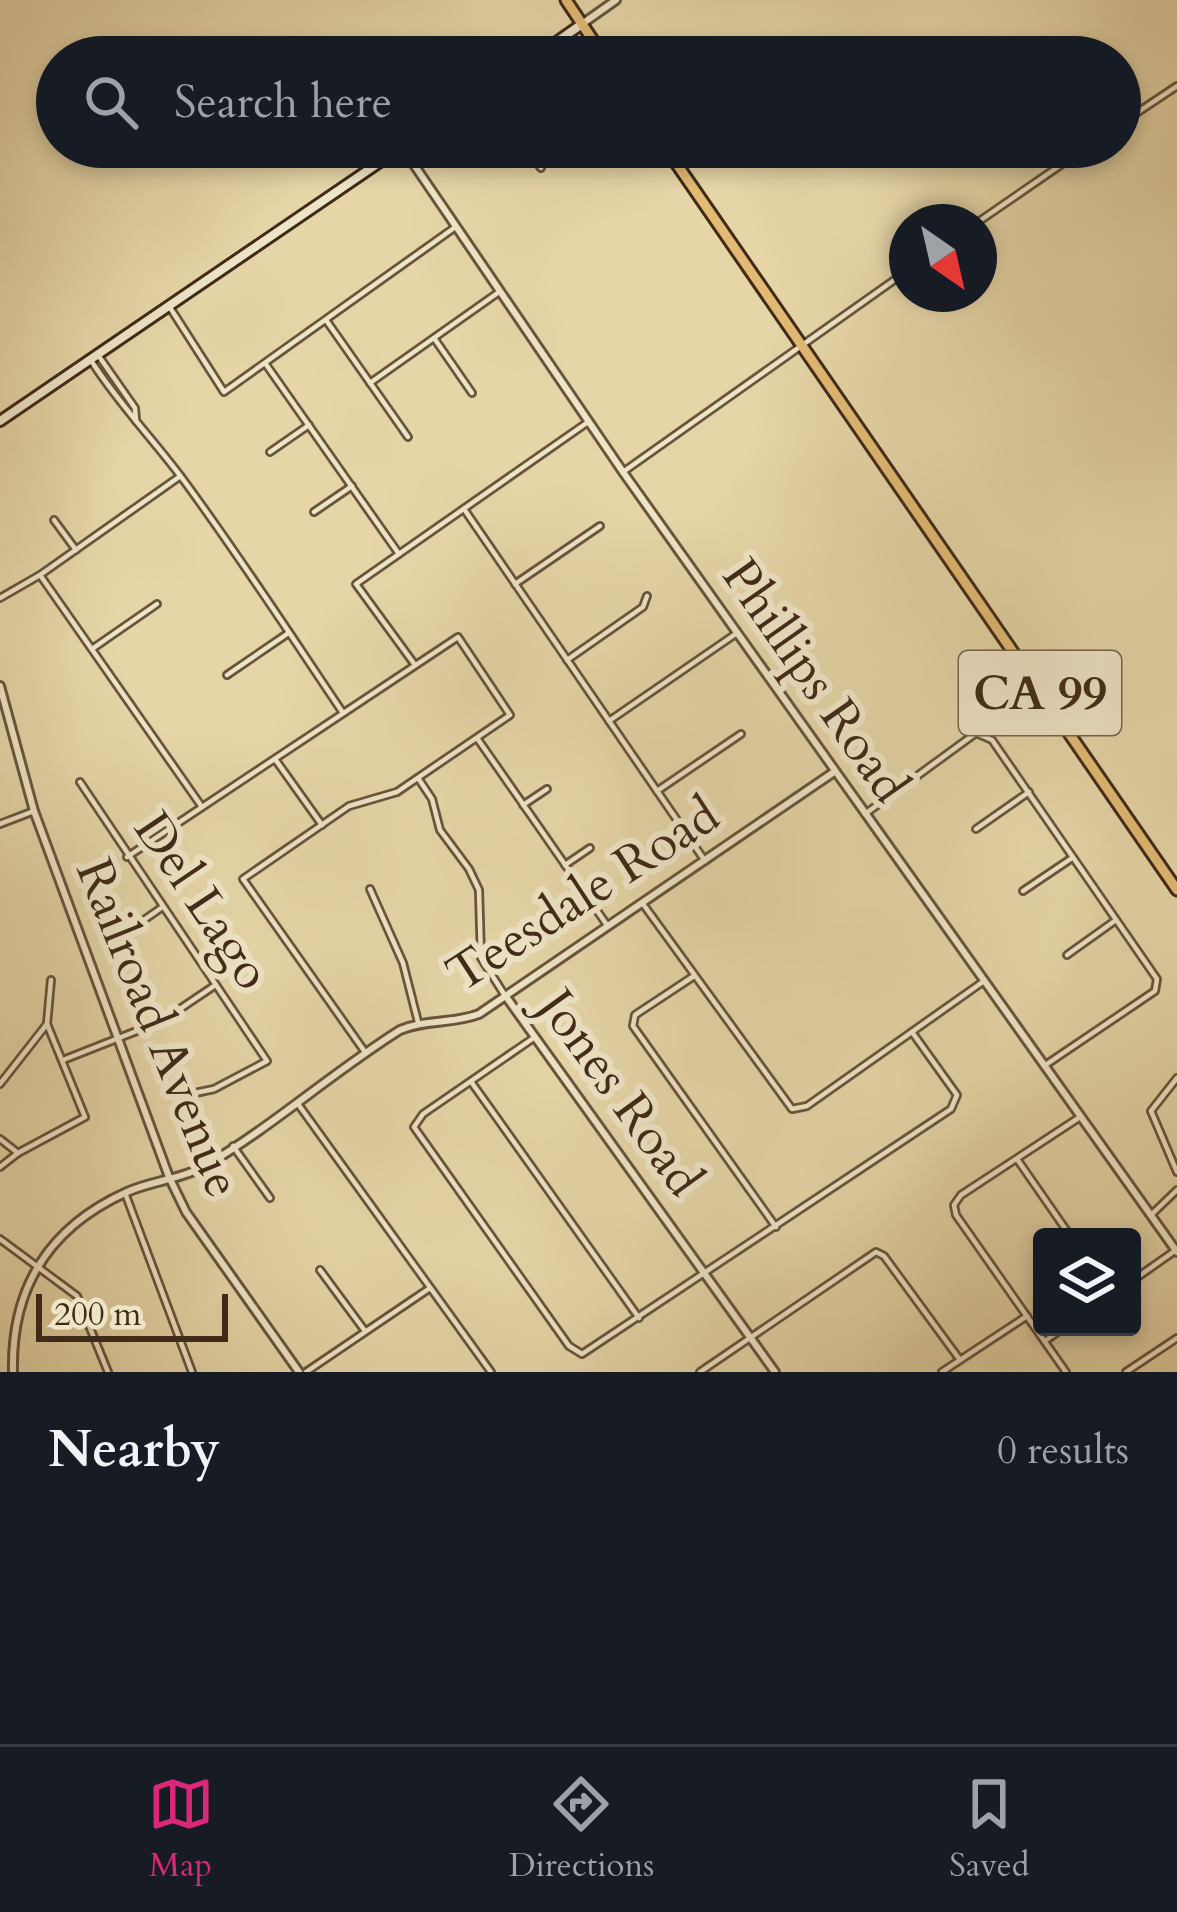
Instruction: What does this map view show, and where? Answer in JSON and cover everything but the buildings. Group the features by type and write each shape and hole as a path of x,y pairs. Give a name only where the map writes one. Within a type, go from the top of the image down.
{"highway":[{"path":"566,0 590,36"},
{"name":"CA 99","path":"678,168 1177,890"}],"main road":[{"path":"565,36 582,24"},
{"path":"0,422 371,168"}],"street":[{"path":"582,24 616,0"},
{"path":"1141,110 1177,86"},
{"name":"Phillips Road","path":"415,168 623,472 1176,1251"},
{"path":"997,209 1056,168"},
{"path":"169,306 224,392 454,228"},
{"path":"623,472 889,283"},
{"path":"370,383 499,292"},
{"path":"326,320 408,437"},
{"path":"434,338 472,393"},
{"path":"94,357 135,408 136,421 181,476 343,713"},
{"path":"265,363 399,554"},
{"path":"415,665 356,584 588,422"},
{"path":"270,452 309,425"},
{"path":"0,598 181,476"},
{"path":"314,512 352,486"},
{"path":"464,509 705,861"},
{"path":"54,520 76,550"},
{"path":"515,584 600,526"},
{"path":"40,575 202,807"},
{"path":"567,660 644,607 647,596"},
{"path":"92,649 157,604"},
{"path":"227,675 289,633"},
{"path":"609,722 737,633"},
{"path":"127,857 458,637 509,715 397,793 349,806 243,880 365,1052"},
{"name":"Railroad Avenue","path":"0,687 34,811 169,1177 185,1212 303,1372"},
{"path":"865,814 976,733 988,736 1029,792 1157,979 1155,991 1044,1066"},
{"path":"657,791 741,734"},
{"path":"477,738 608,928"},
{"path":"274,759 322,825"},
{"name":"Teesdale Road","path":"13,1372 12,1333 23,1291 58,1238 125,1193 201,1168 365,1052 418,1022 454,1023 507,998 834,772"},
{"name":"Jones Road","path":"418,778 432,799 440,830 479,890 482,958 776,1372"},
{"name":"Del Lago","path":"80,782 267,1060 214,1089 195,1093"},
{"path":"523,805 547,789"},
{"path":"976,829 1029,792"},
{"path":"0,824 34,811"},
{"path":"565,865 590,848"},
{"path":"1023,891 1072,858"},
{"path":"370,889 403,963 418,1022"},
{"path":"643,904 792,1109 807,1106 984,981"},
{"path":"131,928 162,907"},
{"path":"1067,955 1116,920"},
{"path":"694,976 635,1015 633,1026 776,1227"},
{"path":"0,1168 18,1153 85,1117 47,1024 51,980"},
{"path":"63,1060 162,1021 215,985"},
{"path":"0,1084 47,1024"},
{"path":"535,1037 423,1114 415,1130 569,1346 579,1353 591,1351 951,1109 957,1095 912,1032"},
{"path":"1177,1078 1151,1111 1177,1172"},
{"path":"471,1082 639,1318"},
{"path":"296,1102 490,1372"},
{"path":"1066,1372 956,1215 954,1204 1080,1117"},
{"path":"0,1138 18,1153"},
{"path":"233,1146 270,1198"},
{"path":"1017,1159 1065,1228"},
{"path":"1151,1216 1177,1190"},
{"path":"125,1193 192,1372"},
{"path":"0,1239 77,1297 108,1372"},
{"path":"1141,1275 1176,1251"},
{"path":"700,1372 876,1252 884,1256 960,1360"},
{"path":"320,1270 365,1331"},
{"path":"303,1372 430,1288"},
{"path":"942,1372 1027,1316"},
{"path":"1045,1341 1052,1336"},
{"path":"1126,1372 1177,1338"}]}
